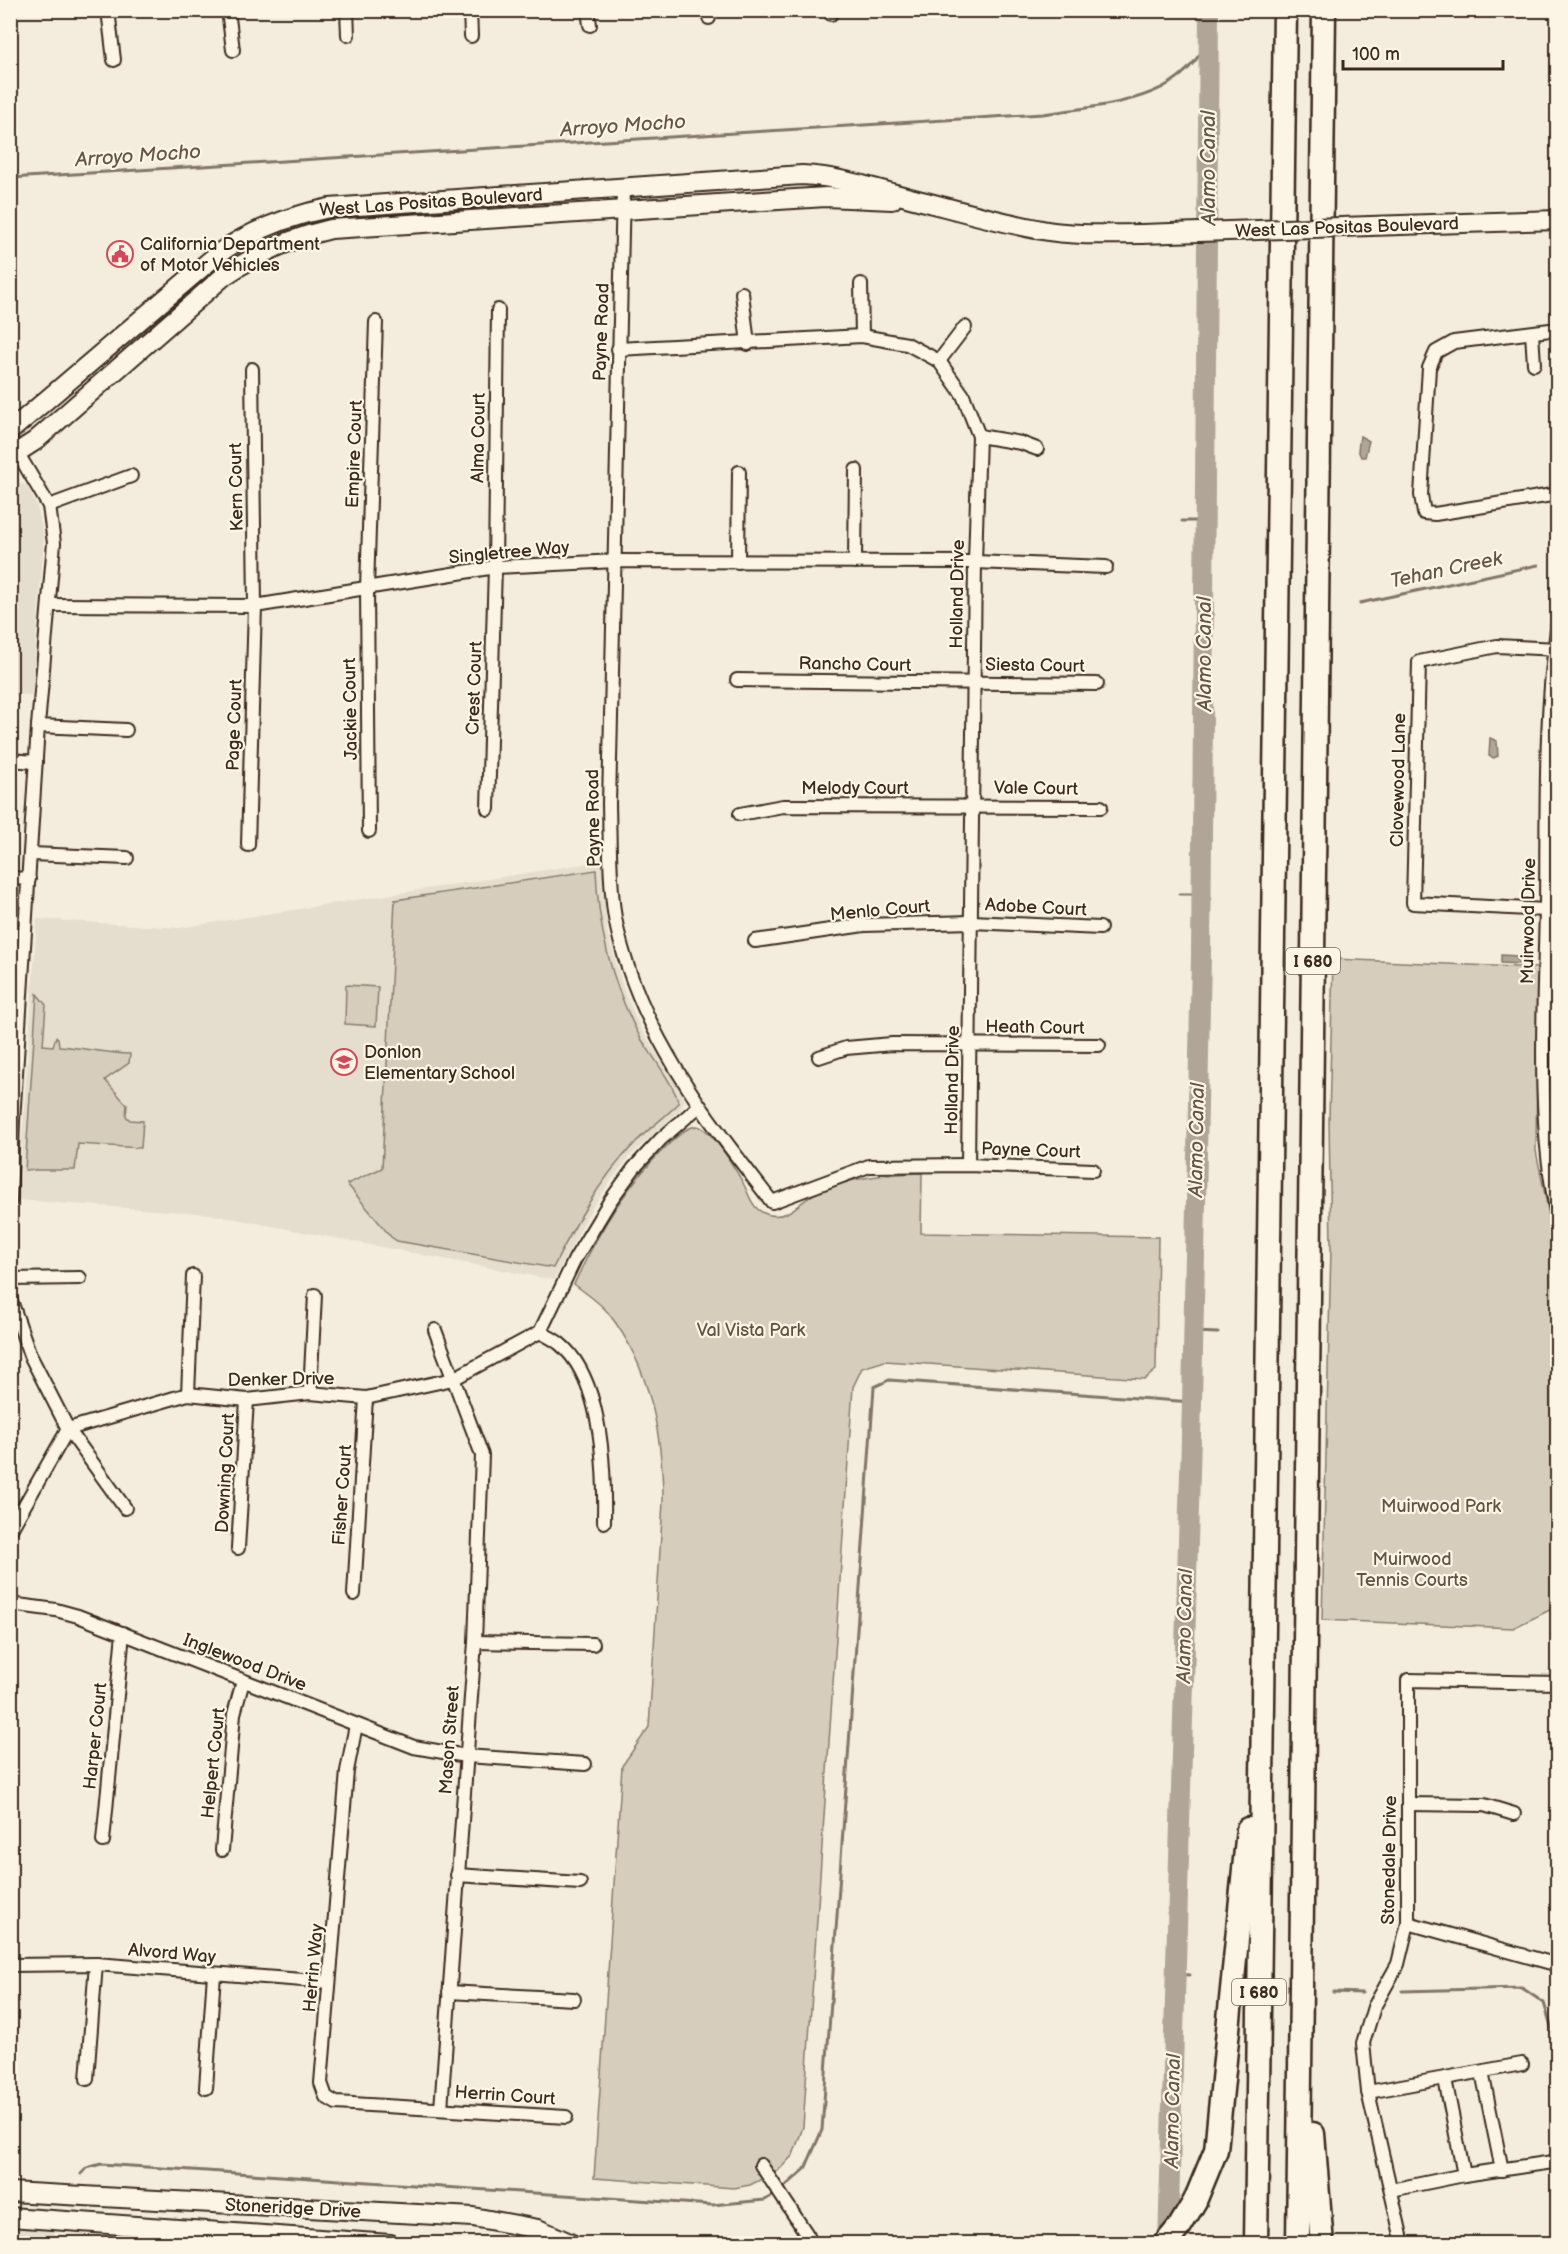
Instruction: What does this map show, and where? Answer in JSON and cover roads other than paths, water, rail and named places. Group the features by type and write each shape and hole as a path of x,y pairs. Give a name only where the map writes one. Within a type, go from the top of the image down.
{"highway":[{"name":"I 680","path":"1256,2244 1285,10"},
{"name":"I 680","path":"1298,2244 1324,10"},
{"path":"1165,2244 1180,2226 1206,2179 1216,2150 1253,1778 1262,1742"},
{"path":"1300,2059 1313,2085 1312,2124 1322,2244"}],"main road":[{"name":"West Las Positas Boulevard","path":"10,431 219,253 244,236 273,223 329,208 802,176 830,177 1042,230 1086,235 1557,220"},
{"name":"West Las Positas Boulevard","path":"13,450 35,441 224,276 277,245 331,229 826,196 924,201"},
{"name":"Stoneridge Drive","path":"10,2192 473,2217 538,2229 572,2244"},
{"name":"Stoneridge Drive","path":"10,2217 390,2244"}],"street":[{"path":"108,10 114,60"},
{"path":"228,10 233,50"},
{"path":"347,10 348,36"},
{"path":"470,10 471,36"},
{"path":"588,10 590,25"},
{"name":"Payne Road","path":"623,188 609,804 615,916 625,960 641,1000 698,1107 772,1202 869,1166 968,1165"},
{"path":"861,284 862,336"},
{"path":"742,293 748,344"},
{"name":"Alma Court","path":"495,567 498,310"},
{"name":"Empire Court","path":"367,588 376,322"},
{"path":"939,361 965,327"},
{"path":"1557,329 1454,342 1436,352 1429,368 1421,495 1424,513 1435,514 1557,494"},
{"path":"1532,333 1534,364"},
{"name":"Holland Drive","path":"618,349 748,344 862,336 907,344 939,361 963,395 979,436 971,805 971,1044 968,1165"},
{"name":"Kern Court","path":"252,369 255,606"},
{"path":"979,436 1021,443 1037,449"},
{"path":"10,1203 16,1000 29,879 38,726 54,543 49,506 13,450"},
{"path":"855,562 856,470"},
{"path":"738,562 739,472"},
{"path":"49,506 131,476"},
{"name":"Singletree Way","path":"49,605 255,606 495,567 615,561 975,562 1106,567"},
{"name":"Crest Court","path":"488,809 495,567"},
{"name":"Jackie Court","path":"367,588 369,831"},
{"name":"Page Court","path":"248,845 255,606"},
{"name":"Muirwood Drive","path":"1557,622 1556,649 1549,693 1553,776 1546,910 1545,1136 1553,1176 1557,1219"},
{"name":"Clovewood Lane","path":"1546,910 1413,903 1419,662 1497,646 1556,649"},
{"name":"Rancho Court","path":"737,680 973,683"},
{"name":"Siesta Court","path":"973,683 1097,684"},
{"path":"38,726 126,730"},
{"path":"10,760 36,762"},
{"name":"Vale Court","path":"971,805 1101,807"},
{"name":"Melody Court","path":"740,814 783,806 971,805"},
{"path":"31,854 127,858"},
{"path":"10,878 29,879"},
{"name":"Adobe Court","path":"972,922 1100,928"},
{"name":"Menlo Court","path":"755,941 864,925 972,922"},
{"name":"Heath Court","path":"819,1056 846,1048 880,1045 1099,1046"},
{"path":"604,1522 605,1474 602,1443 587,1386 576,1364 560,1344 540,1332 575,1259 610,1201 634,1168 661,1139 698,1107"},
{"name":"Payne Court","path":"968,1165 1093,1170"},
{"path":"188,1394 193,1276"},
{"path":"10,1280 80,1278"},
{"path":"310,1393 315,1295"},
{"path":"10,1298 30,1355 68,1429 125,1508"},
{"name":"Mason Street","path":"435,1330 482,1455 475,1642 441,2109"},
{"name":"Denker Drive","path":"68,1429 188,1394 247,1400 310,1393 366,1398 453,1379 540,1332"},
{"name":"Fisher Court","path":"354,1594 366,1398"},
{"name":"Downing Court","path":"238,1548 247,1400"},
{"path":"10,1531 68,1429"},
{"name":"Inglewood Drive","path":"10,1604 56,1610 123,1633 414,1747 466,1756 585,1764"},
{"name":"Harper Court","path":"103,1841 123,1633"},
{"path":"475,1642 593,1644"},
{"name":"Stonedale Drive","path":"1403,2244 1368,2092 1363,2043 1367,2025 1398,1964 1408,1923 1408,1680 1557,1683"},
{"name":"Helpert Court","path":"222,1850 234,1714 243,1681"},
{"name":"Herrin Way","path":"356,1725 347,1771 321,2083 326,2097 336,2103 441,2109"},
{"path":"1408,1804 1485,1805 1514,1814"},
{"path":"457,1875 580,1883"},
{"path":"1408,1923 1557,1965"},
{"path":"87,2079 96,1964"},
{"name":"Alvord Way","path":"10,1965 96,1964 330,1982"},
{"path":"206,2088 214,1974"},
{"path":"449,1992 574,1999"},
{"path":"1368,2092 1522,2064"},
{"path":"1482,2072 1502,2170"},
{"path":"1445,2079 1464,2175"},
{"name":"Herrin Court","path":"441,2109 566,2117"},
{"path":"1391,2190 1464,2175 1553,2162"},
{"path":"761,2165 808,2236 806,2244"}],"waterway":[{"name":"Alamo Canal","path":"1168,2244 1192,1402 1201,956 1209,10"},
{"name":"Arroyo Mocho","path":"10,178 1043,114 1116,103 1140,97 1161,88 1181,75 1197,58 1209,36"},
{"path":"1182,521 1203,521"},
{"name":"Tehan Creek","path":"1360,603 1538,565"},
{"path":"1179,894 1201,894"},
{"path":"1194,1332 1218,1333"},
{"path":"781,2190 805,2169 822,2130 874,1387 889,1380 1192,1402"},
{"path":"1175,1974 1190,1975"},
{"path":"1402,1991 1522,1988 1544,2003 1558,2049"},
{"path":"1333,1992 1362,1993"},
{"path":"81,2174 87,2168 101,2164 712,2205 765,2200 775,2194"}],"place":[{"name":"California Department of Motor Vehicles","path":"120,254"},
{"name":"Donlon Elementary School","path":"344,1062"}],"park label":[{"name":"Val Vista Park","path":"751,1330"},
{"name":"Muirwood Park","path":"1441,1506"},
{"name":"Muirwood Tennis Courts","path":"1412,1569"}]}
